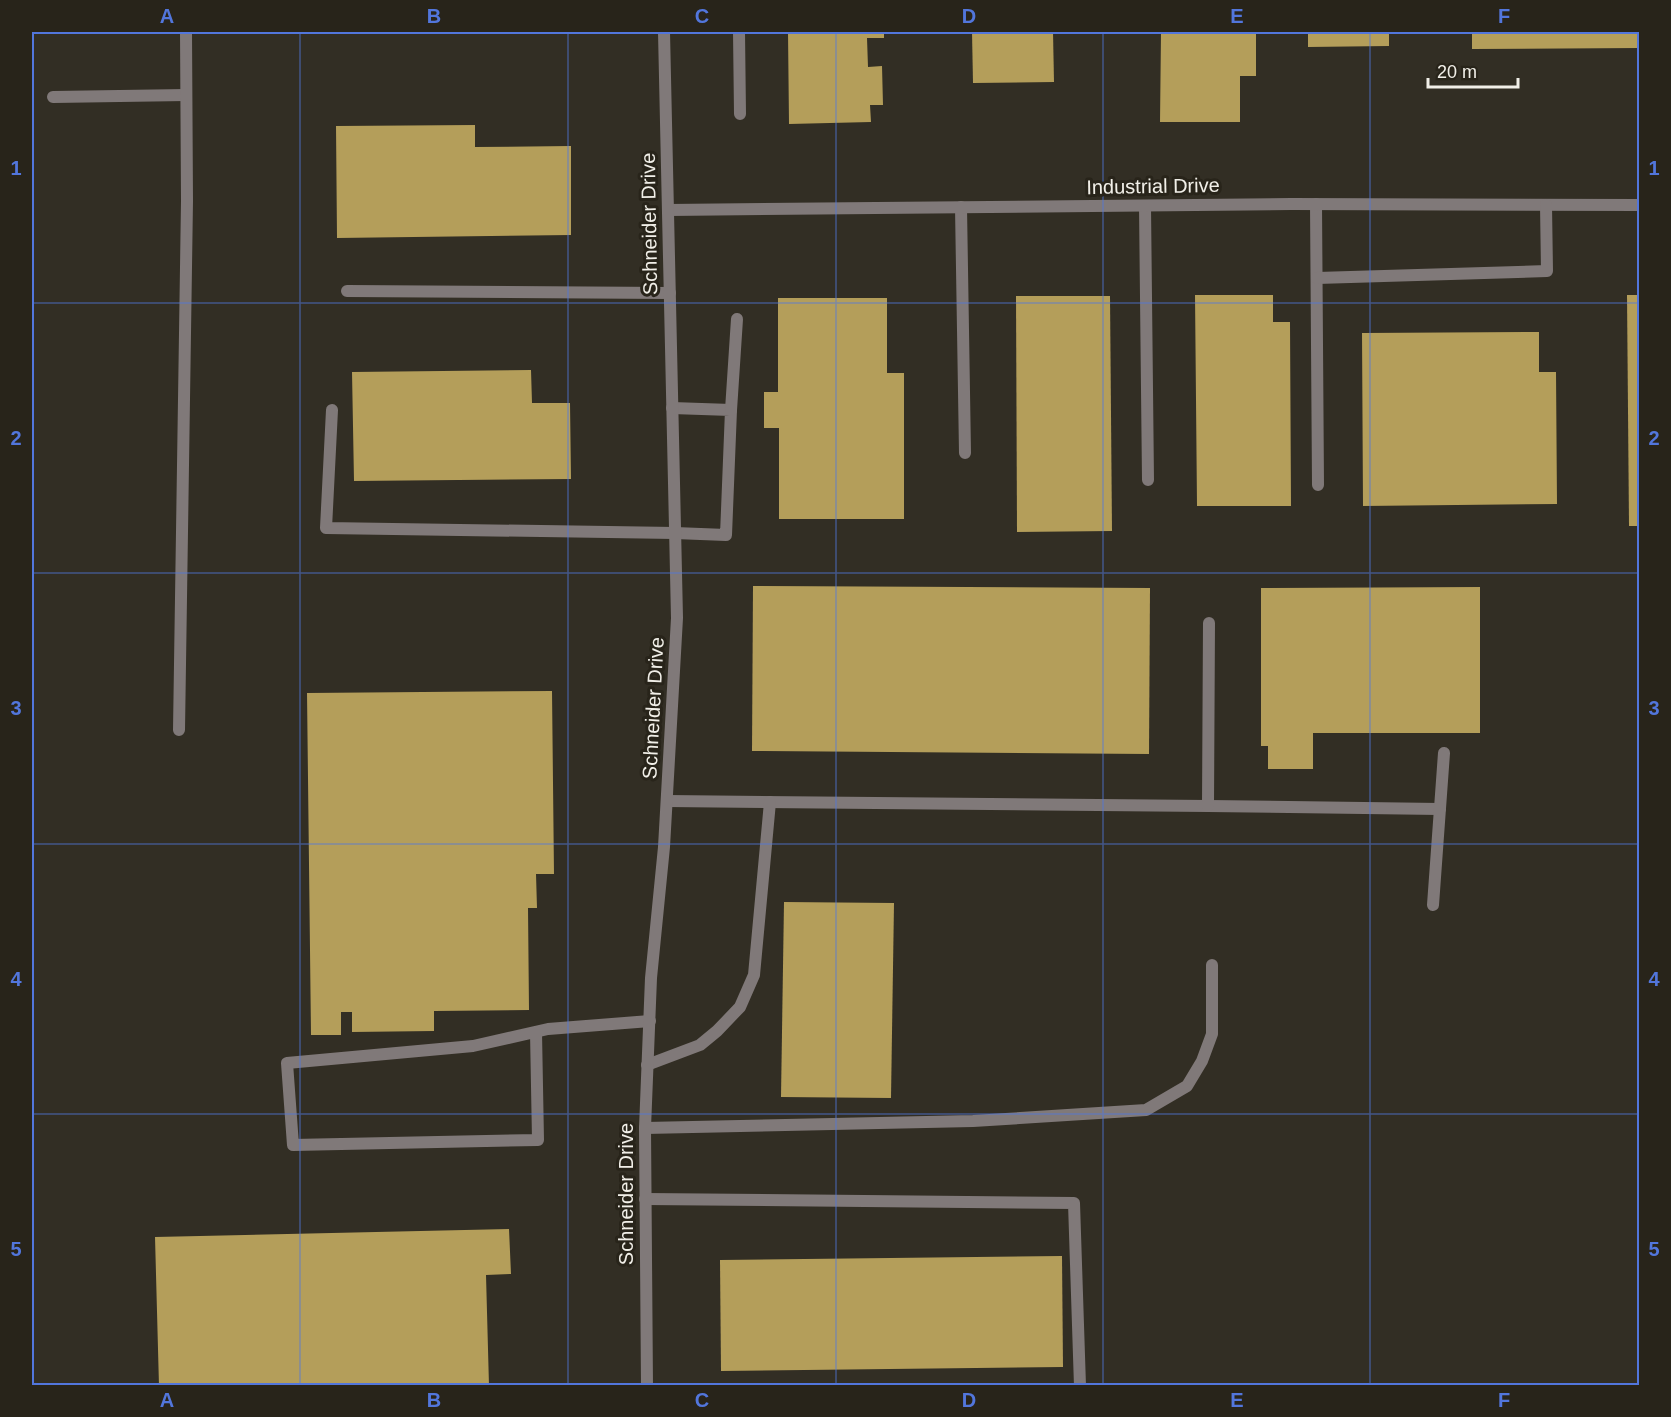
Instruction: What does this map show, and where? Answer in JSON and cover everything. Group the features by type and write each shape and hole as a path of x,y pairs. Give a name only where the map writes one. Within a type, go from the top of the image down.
{"lane":[{"path":"179,730 187,201 186,32"},
{"name":"Schneider Drive","path":"647,1386 645,1128 647,1065 651,978 664,847 677,618 664,32"},
{"path":"739,32 740,114"},
{"path":"53,97 186,95"},
{"path":"1316,204 1318,485"},
{"name":"Industrial Drive","path":"668,210 1316,204 1640,205"},
{"path":"1317,278 1547,271 1546,205"},
{"path":"1146,206 1148,480"},
{"path":"961,207 965,453"},
{"path":"347,291 669,293"},
{"path":"332,410 326,528 726,535 737,319"},
{"path":"672,408 731,410"},
{"path":"1208,806 1209,623"},
{"path":"1432,905 1444,753"},
{"path":"667,801 1440,810"},
{"path":"647,1065 699,1045 717,1031 740,1007 754,975 770,802"},
{"path":"645,1128 973,1121 1146,1110 1187,1086 1202,1061 1212,1034 1212,965"},
{"path":"536,1032 538,1140 293,1145 287,1063 473,1046 548,1029 650,1021"},
{"path":"645,1199 1074,1203 1080,1386"}],"building":[{"path":"788,32 884,32 884,38 867,38 868,67 882,66 883,105 870,105 871,122 789,124"},
{"path":"972,32 1053,32 1054,82 973,83"},
{"path":"1161,32 1256,32 1256,76 1240,76 1240,122 1160,122"},
{"path":"1308,32 1389,32 1389,46 1308,47"},
{"path":"1472,32 1640,32 1640,48 1472,49"},
{"path":"475,125 475,147 571,146 571,235 337,238 336,126"},
{"path":"1195,295 1273,295 1273,322 1290,322 1291,506 1197,506"},
{"path":"1627,295 1640,295 1640,526 1629,526"},
{"path":"1016,296 1110,296 1112,531 1017,532"},
{"path":"778,298 887,298 887,373 904,373 904,519 779,519 779,428 764,428 764,392 778,392"},
{"path":"1539,332 1539,372 1556,372 1557,504 1363,506 1362,333"},
{"path":"531,370 532,403 570,403 571,479 354,481 352,372"},
{"path":"753,586 1150,588 1149,754 752,751"},
{"path":"1480,587 1480,733 1313,733 1313,769 1268,769 1268,746 1261,746 1261,588"},
{"path":"552,691 554,874 536,874 537,908 528,908 529,1010 434,1011 434,1031 352,1032 352,1012 341,1012 341,1035 311,1035 307,693"},
{"path":"784,902 894,903 891,1098 781,1097"},
{"path":"509,1229 511,1274 486,1275 489,1386 159,1386 155,1237"},
{"path":"1062,1256 1063,1367 721,1371 720,1260"}]}
